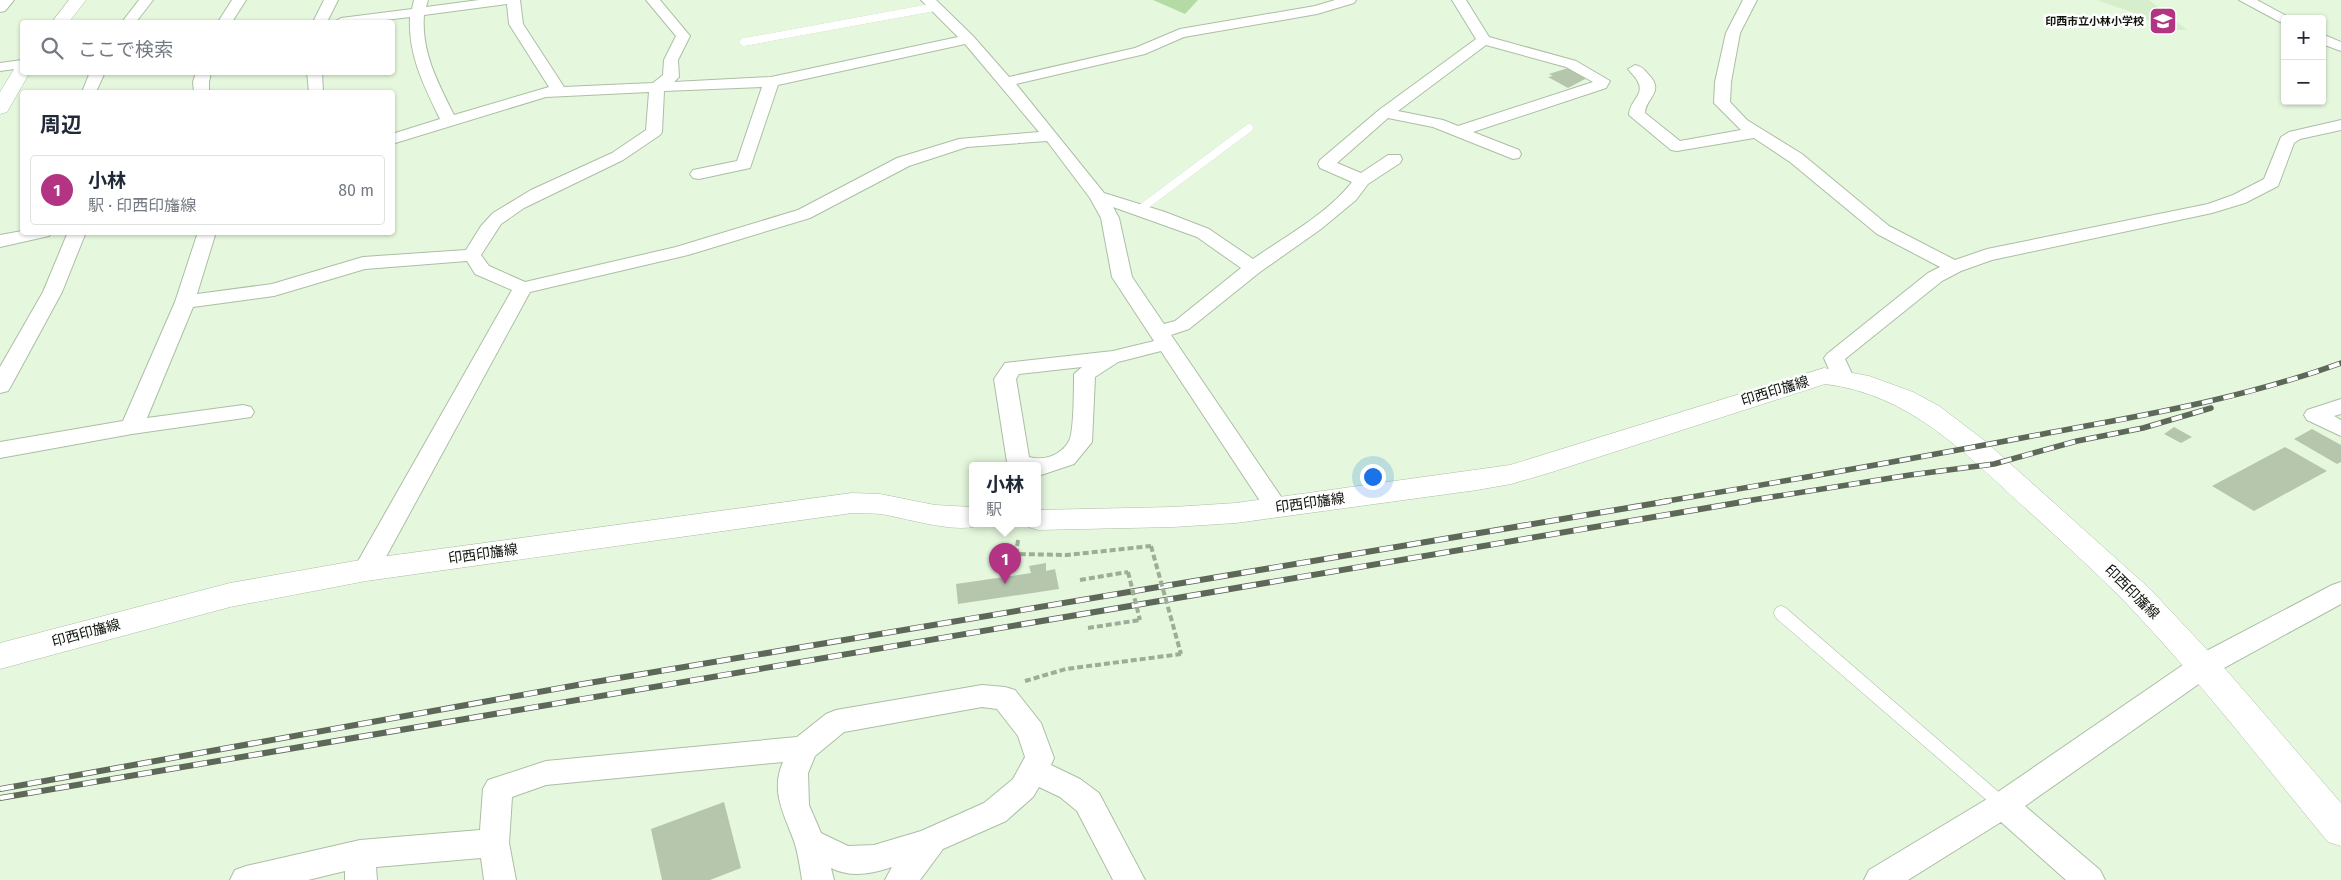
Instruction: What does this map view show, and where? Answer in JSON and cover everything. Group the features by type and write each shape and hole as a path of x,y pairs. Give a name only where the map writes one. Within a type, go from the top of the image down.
{"main road":[{"path":"62,20 78,0"},
{"path":"0,108 20,73"},
{"name":"印西印旛線","path":"1028,530 1236,512 1511,474 1824,376 1879,386 1916,404 1977,447 2137,595 2203,666 2341,830"},
{"name":"印西印旛線","path":"0,656 230,595 366,570 844,504 880,504 935,515 969,517"}],"street":[{"path":"0,8 7,0"},
{"path":"131,20 146,0"},
{"path":"226,20 239,0"},
{"path":"321,20 330,0"},
{"path":"351,20 419,6 512,0 516,24 559,91"},
{"path":"653,0 683,36 671,60 671,77 657,87"},
{"path":"1006,82 1140,51 1180,34 1317,10 1349,0"},
{"path":"1458,131 1601,85 1602,81 1571,64 1484,40 1459,0"},
{"path":"1750,0 1733,33 1723,82 1722,103 1755,133 1796,158 1883,230 1954,267"},
{"path":"2246,0 2281,17"},
{"path":"931,4 968,39 1006,82 1098,197 1110,218 1122,277 1276,507"},
{"path":"419,6 416,42 426,73 449,120"},
{"path":"395,138 545,92 771,82 968,39"},
{"path":"1362,180 1326,164 1385,113 1484,40"},
{"path":"2326,40 2341,47"},
{"path":"0,67 20,64"},
{"path":"1635,69 1645,79 1648,88 1645,98 1637,107 1637,115 1678,146 1755,133"},
{"path":"90,90 97,75"},
{"path":"202,90 203,75"},
{"path":"314,75 316,90"},
{"path":"699,174 744,164 771,82"},
{"path":"472,255 497,218 546,190 608,163 638,146 654,132 657,87"},
{"path":"1385,113 1430,121 1514,154"},
{"path":"1843,378 1834,358 1934,277 1954,267 1987,255 2212,208 2239,198 2272,182 2287,140 2295,135 2341,125"},
{"path":"472,255 482,270 523,288 681,251 804,214 903,162 965,142 1051,136"},
{"path":"1041,467 1066,459 1080,442 1085,374 1112,357 1162,338 1182,325 1253,268 1314,225 1350,196 1362,180 1394,159"},
{"path":"1098,197 1203,233 1253,268"},
{"path":"0,241 29,235"},
{"path":"0,386 58,280 69,258 77,235"},
{"path":"132,427 185,302 206,235"},
{"path":"185,302 274,290 363,263 472,255"},
{"path":"366,570 523,288"},
{"path":"1018,462 1005,379 1012,368 1112,357"},
{"path":"2341,406 2315,415 2341,429"},
{"path":"0,450 132,427 243,412"},
{"path":"1880,880 2003,805 2203,666 2341,592"},
{"path":"810,843 846,860 874,859 932,840 994,812 1023,788 1040,758 1031,731 1005,698 982,696 836,722 804,748 793,773 794,805 810,843 818,880"},
{"path":"500,880 494,843 498,789 538,776 804,748"},
{"path":"1033,770 1070,788 1088,802 1129,880"},
{"path":"2003,805 2090,880"},
{"path":"901,880 932,840"},
{"path":"246,880 361,867 494,843"}],"lane":[{"path":"744,42 931,4"},
{"path":"1139,210 1249,128"},
{"path":"1781,613 2003,805"}],"path":[{"path":"1005,698 1027,679 1066,669 1181,654 1151,546 1067,555 1016,554 1028,530"},
{"path":"1080,580 1128,572 1140,620 1088,628"}],"shaded area":[{"name":"印西市立小林小学校","path":"2096,0 2149,0 2187,30 2167,30 2132,12"}],"green space":[{"path":"1153,0 1198,0 1185,14"}],"building":[{"path":"1568,68 1587,78 1568,88 1548,77 1553,76 1549,74"},
{"path":"2174,427 2192,437 2181,443 2164,434"},
{"path":"2312,429 2341,445 2341,462 2337,464 2294,439"},
{"path":"2285,447 2327,471 2254,511 2212,486"},
{"path":"1046,563 1046,571 1055,569 1059,589 958,604 956,584 1031,573 1029,566"},
{"path":"724,802 741,868 710,880 662,880 651,829"}],"railway":[{"path":"1661,502 1896,461 2152,413 2266,387 2341,363"},
{"path":"1740,502 1910,475 1994,464 2077,441 2143,428 2211,408"},
{"path":"0,789 583,684 1669,501"},
{"path":"0,798 1748,501"}],"place":[{"name":"印西市立小林小学校","path":"2163,21"},
{"name":"小林","path":"1005,584"}]}
